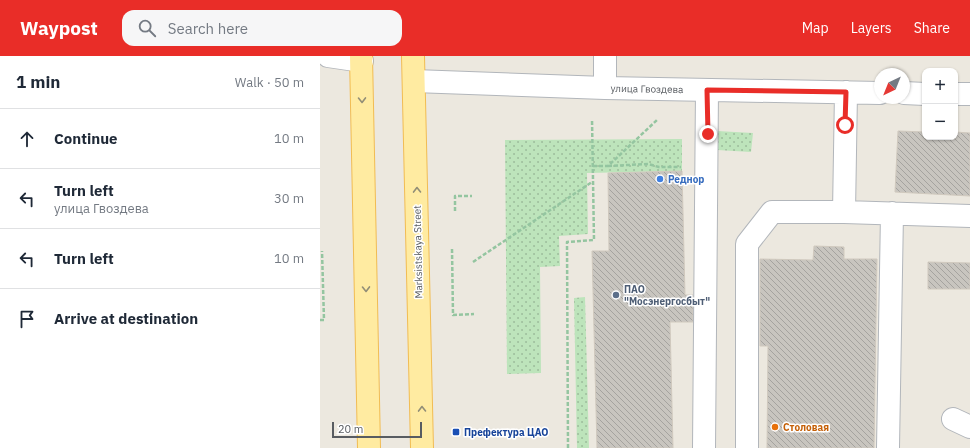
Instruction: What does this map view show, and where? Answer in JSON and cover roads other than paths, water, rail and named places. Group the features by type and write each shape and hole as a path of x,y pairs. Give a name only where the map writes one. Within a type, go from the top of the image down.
{"main road":[{"name":"Marksistskaya Street","path":"414,56 422,448"},
{"path":"362,59 369,448"}],"street":[{"path":"328,56 362,59"},
{"path":"605,56 605,88"},
{"name":"улица Гвоздева","path":"414,81 605,88 874,93"},
{"path":"704,448 707,90"},
{"path":"844,212 846,92"},
{"path":"910,93 922,94"},
{"path":"958,94 970,94"},
{"path":"747,448 747,244 772,212 844,212 970,216"},
{"path":"888,448 892,213"}],"place":[{"name":"Реднор","path":"660,179"},
{"name":"ПАО \"Мосэнергосбыт\"","path":"616,295"},
{"name":"Столовая","path":"775,427"},
{"name":"Префектура ЦАО","path":"456,432"}]}
